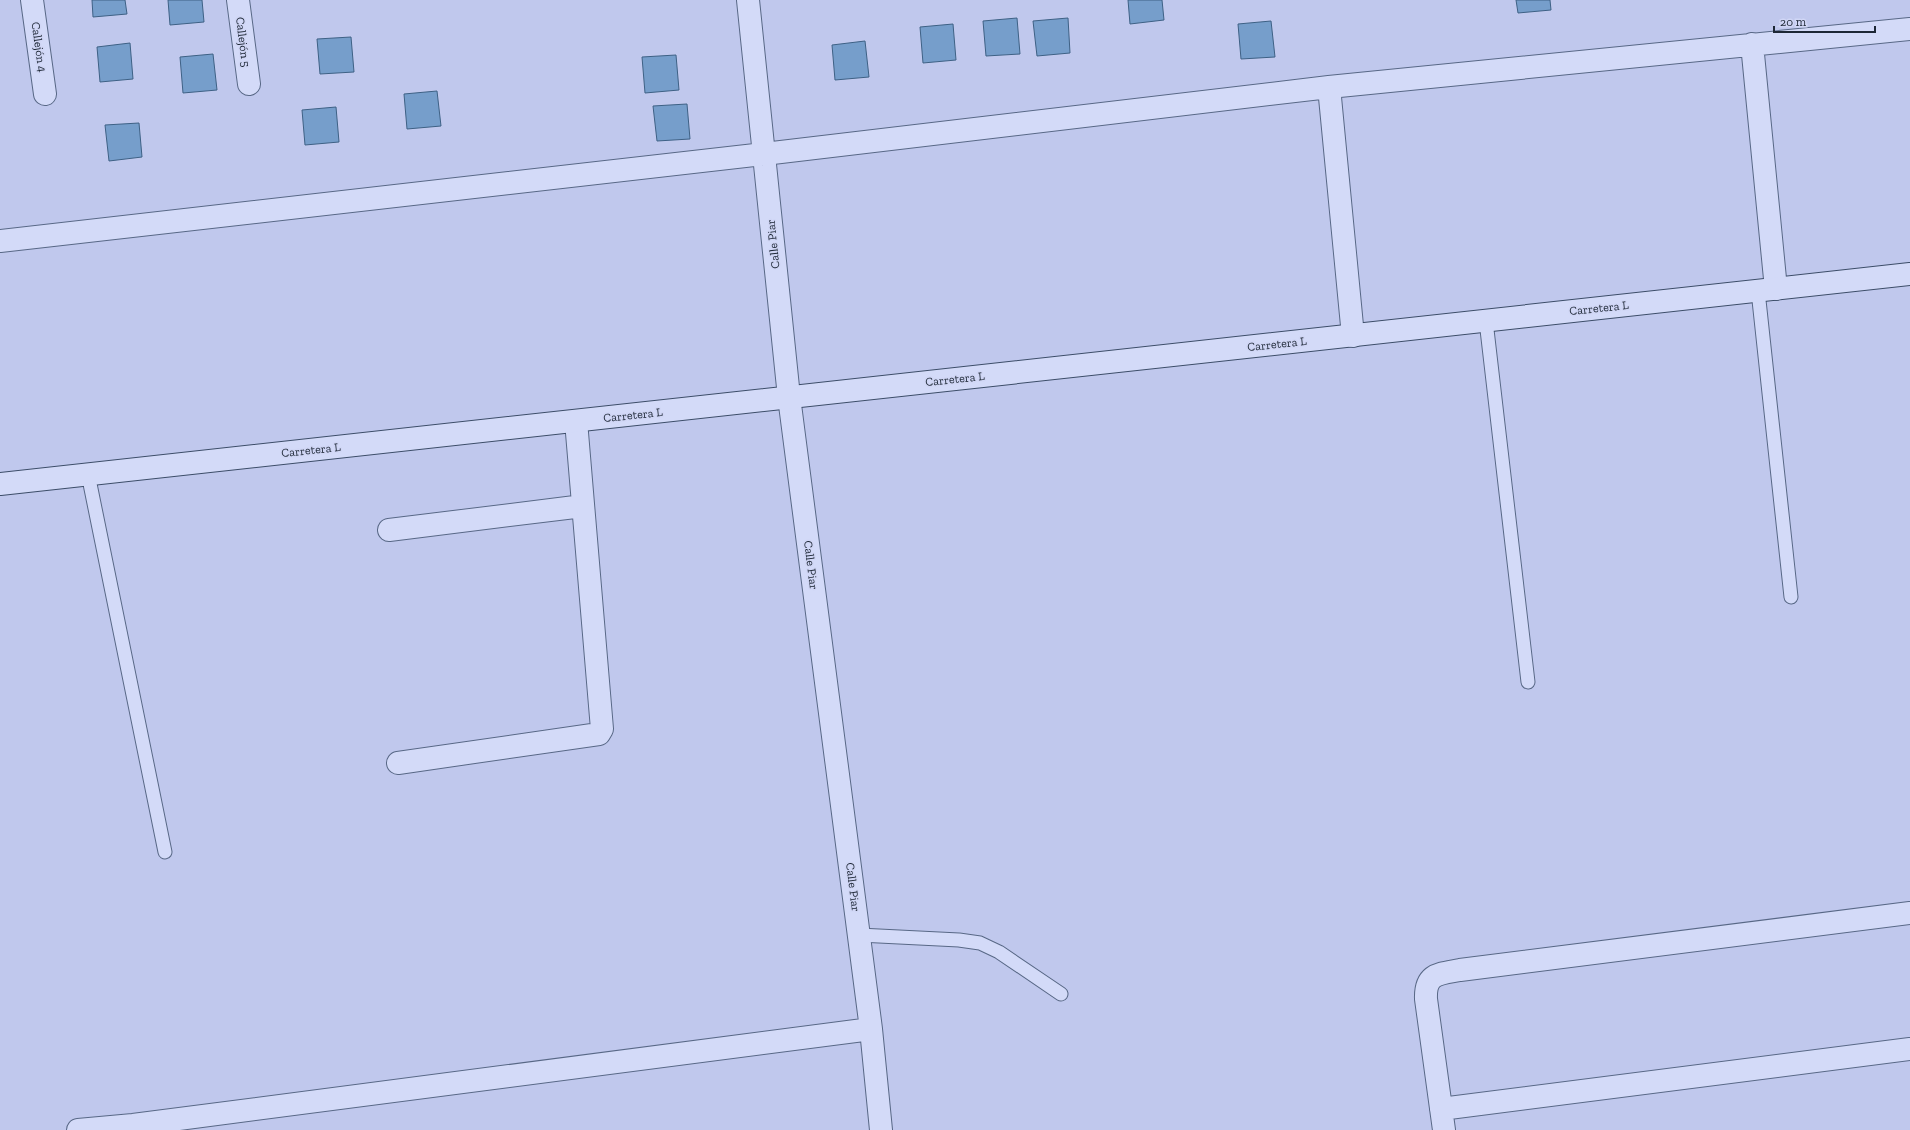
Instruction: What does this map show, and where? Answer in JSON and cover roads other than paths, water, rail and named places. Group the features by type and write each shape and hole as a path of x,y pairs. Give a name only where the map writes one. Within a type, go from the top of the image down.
{"street":[{"name":"Callejón 4","path":"32,0 46,94"},
{"name":"Callejón 5","path":"238,0 249,84"},
{"name":"Calle Piar","path":"748,0 789,397 871,1029 881,1130"},
{"path":"0,241 764,154 1329,87 1910,29"},
{"path":"1752,44 1767,290"},
{"path":"1329,87 1353,336"},
{"name":"Carretera L","path":"0,484 1910,274"},
{"path":"398,763 599,734 602,728 576,421"},
{"path":"388,530 583,506"},
{"path":"1444,1130 1426,993 1428,982 1437,975 1460,970 1910,913"},
{"path":"78,1130 133,1128 871,1029"},
{"path":"1441,1109 1910,1049"}],"lane":[{"path":"1767,290 1791,597"},
{"path":"1486,321 1528,682"},
{"path":"88,474 165,852"},
{"path":"859,935 959,940 980,943 999,952 1062,994"}]}
